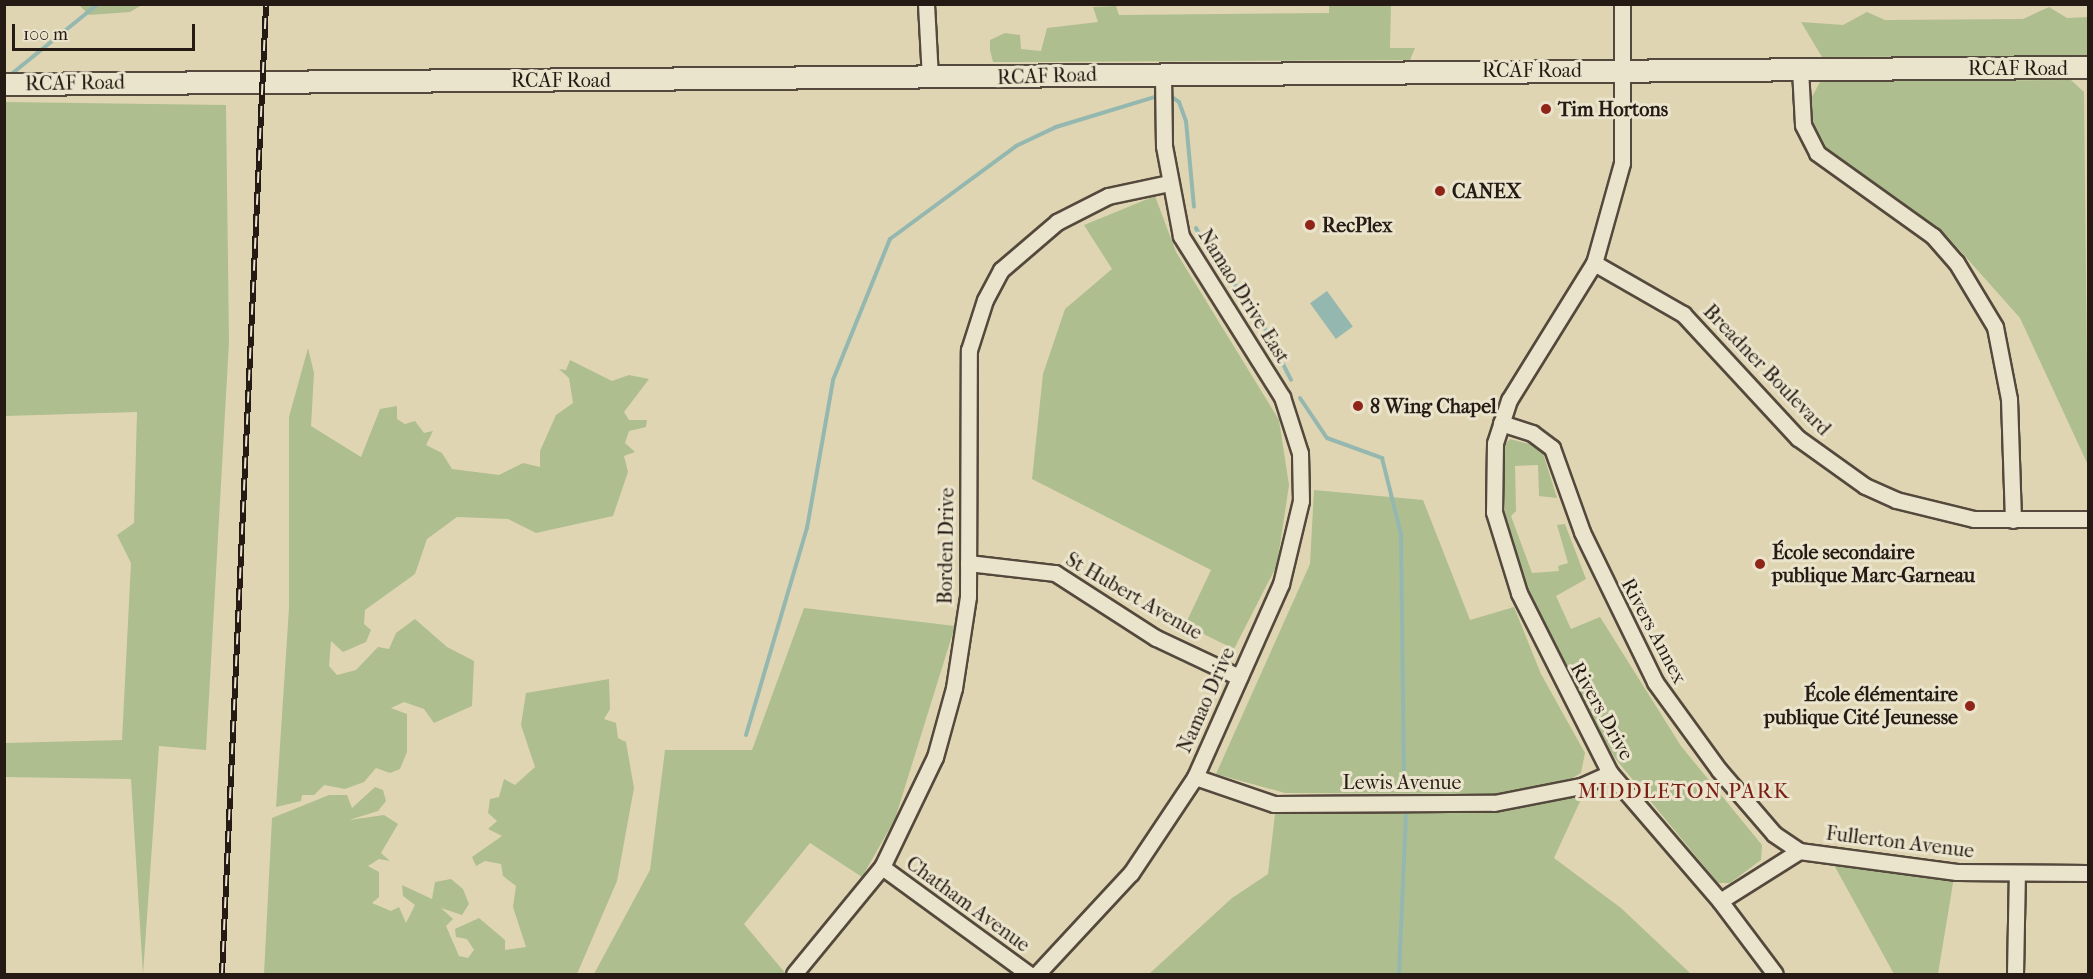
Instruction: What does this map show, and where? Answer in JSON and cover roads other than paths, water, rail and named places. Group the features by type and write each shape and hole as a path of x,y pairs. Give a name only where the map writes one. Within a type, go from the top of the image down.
{"main road":[{"name":"RCAF Road","path":"4,84 930,79 1162,80 1622,69 2088,67"}],"street":[{"name":"Rivers Drive","path":"1622,4 1622,163 1594,263 1513,392 1501,423 1492,488 1509,568 1577,715 1610,772 1720,901 1775,975"},
{"path":"930,79 931,8"},
{"path":"1800,69 1802,117 1817,153 1933,236 1956,262 1995,327 2009,399 2013,520"},
{"name":"Namao Drive East","path":"1162,80 1169,183 1181,236 1202,276 1282,397"},
{"name":"Borden Drive","path":"794,975 882,867 935,757 954,688 968,563 969,350 985,300 1001,270 1057,222 1108,196 1169,183"},
{"name":"Breadner Boulevard","path":"1594,263 1683,314 1798,438 1864,486 1938,513 2013,520 2088,519"},
{"name":"Namao Drive","path":"1037,975 1131,873 1195,777 1291,557 1301,501 1300,453 1282,397"},
{"name":"Rivers Annex","path":"1501,423 1532,433 1552,448 1582,532 1655,682 1719,770 1774,834 1799,851"},
{"name":"St Hubert Avenue","path":"968,563 1054,573 1156,638 1239,677"},
{"name":"Lewis Avenue","path":"1195,777 1274,804 1483,803 1581,786 1610,772"},
{"name":"Fullerton Avenue","path":"1720,901 1799,851 1938,870 2088,873"},
{"name":"Chatham Avenue","path":"882,867 1029,975"},
{"path":"2015,975 2017,873"}],"water":[{"path":"1327,291 1353,327 1336,339 1310,303"}],"waterway":[{"path":"9,76 98,4"},
{"path":"1169,95 1179,102 1186,121 1194,207"},
{"path":"746,735 807,528 833,380 890,239 1016,146 1056,127 1158,96"},
{"path":"1196,228 1215,263 1252,303 1291,380"},
{"path":"1300,398 1327,438 1382,458 1401,534 1404,779"},
{"path":"1399,974 1406,815"}],"railway":[{"path":"222,974 266,4"}],"place":[{"name":"Tim Hortons","path":"1546,109"},
{"name":"CANEX","path":"1440,191"},
{"name":"RecPlex","path":"1310,225"},
{"name":"8 Wing Chapel","path":"1358,406"},
{"name":"École secondaire publique Marc-Garneau","path":"1760,564"},
{"name":"École élémentaire publique Cité Jeunesse","path":"1970,706"}],"district":[{"name":"MIDDLETON PARK","path":"1684,791"}]}
